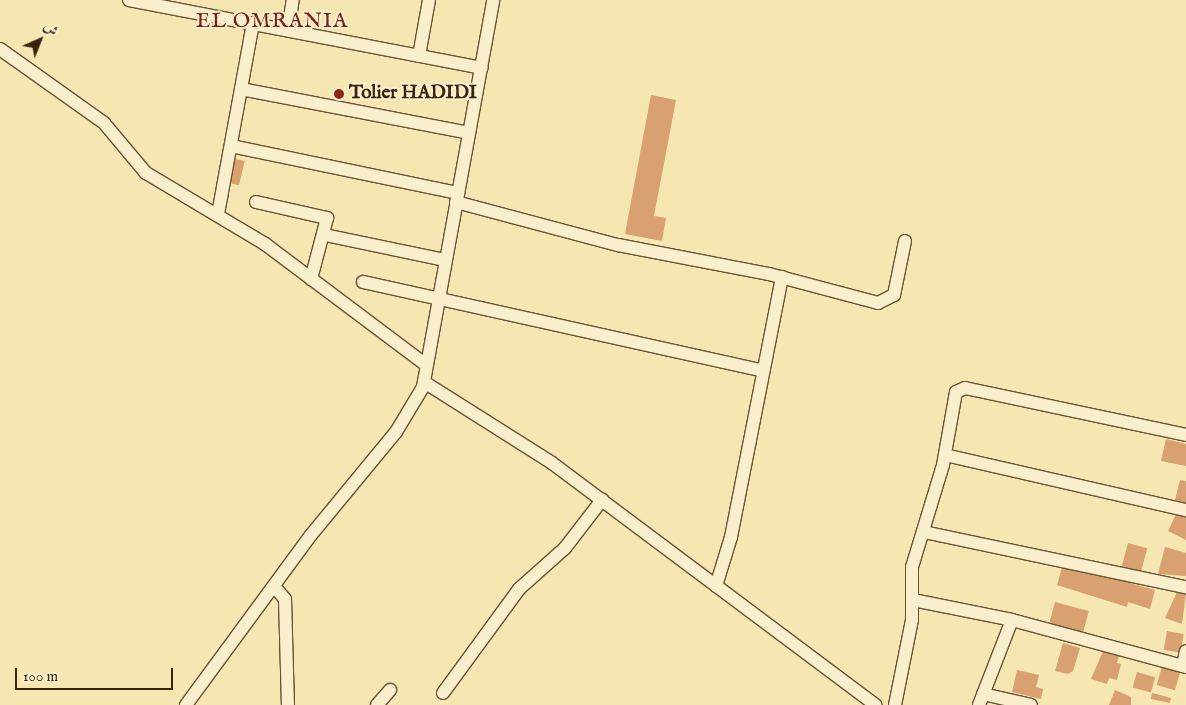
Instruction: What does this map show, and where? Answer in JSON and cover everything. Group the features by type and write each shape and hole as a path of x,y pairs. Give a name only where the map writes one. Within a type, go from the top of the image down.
{"street":[{"path":"130,0 167,3 253,23 481,68"},
{"path":"288,30 293,0"},
{"path":"419,56 428,0"},
{"path":"186,705 274,586 396,432 424,382 493,0"},
{"path":"218,214 253,23"},
{"path":"0,49 104,123 146,172 218,214 312,279 426,365"},
{"path":"241,89 469,133"},
{"path":"231,146 457,198 626,247 782,277 884,303 894,295 905,241"},
{"path":"256,202 327,218 325,234 312,279"},
{"path":"325,234 445,260"},
{"path":"716,586 731,537 761,370 782,277"},
{"path":"363,282 761,370"},
{"path":"424,382 552,463 875,705"},
{"path":"895,705 913,600 911,574 945,455 951,401 965,388 1186,436"},
{"path":"945,455 1186,510"},
{"path":"443,693 519,589 565,548 602,500"},
{"path":"924,532 1186,587"},
{"path":"274,586 285,599 288,705"},
{"path":"913,600 1012,620 1184,667 1186,651"},
{"path":"1012,620 981,700 1031,705"},
{"path":"377,705 390,690"}],"building":[{"path":"651,95 676,100 654,216 666,218 662,241 625,234"},
{"path":"232,158 245,161 239,185 226,182"},
{"path":"1166,439 1186,444 1186,466 1161,461"},
{"path":"1180,480 1186,481 1186,503 1175,500"},
{"path":"1177,512 1186,516 1186,540 1168,531"},
{"path":"1128,543 1147,548 1141,571 1122,566"},
{"path":"1165,547 1186,553 1186,576 1158,574"},
{"path":"1063,564 1155,590 1150,609 1128,602 1127,607 1057,585"},
{"path":"1178,590 1186,593 1182,624 1165,618"},
{"path":"1055,602 1089,611 1083,634 1049,625"},
{"path":"1167,631 1184,634 1180,653 1164,650"},
{"path":"1063,643 1080,648 1073,671 1068,674 1055,671"},
{"path":"1103,651 1119,656 1117,663 1121,664 1117,680 1109,678 1107,684 1091,679"},
{"path":"1163,663 1181,668 1175,690 1157,685"},
{"path":"1017,670 1039,675 1036,687 1043,689 1041,699 1012,692"},
{"path":"1137,672 1155,677 1151,693 1133,687"},
{"path":"1115,690 1131,697 1131,705 1109,705"},
{"path":"1152,693 1171,698 1170,703 1151,699"}],"place":[{"name":"Tolier HADIDI","path":"339,94"}],"district":[{"name":"EL OMRANIA","path":"272,22"}]}
